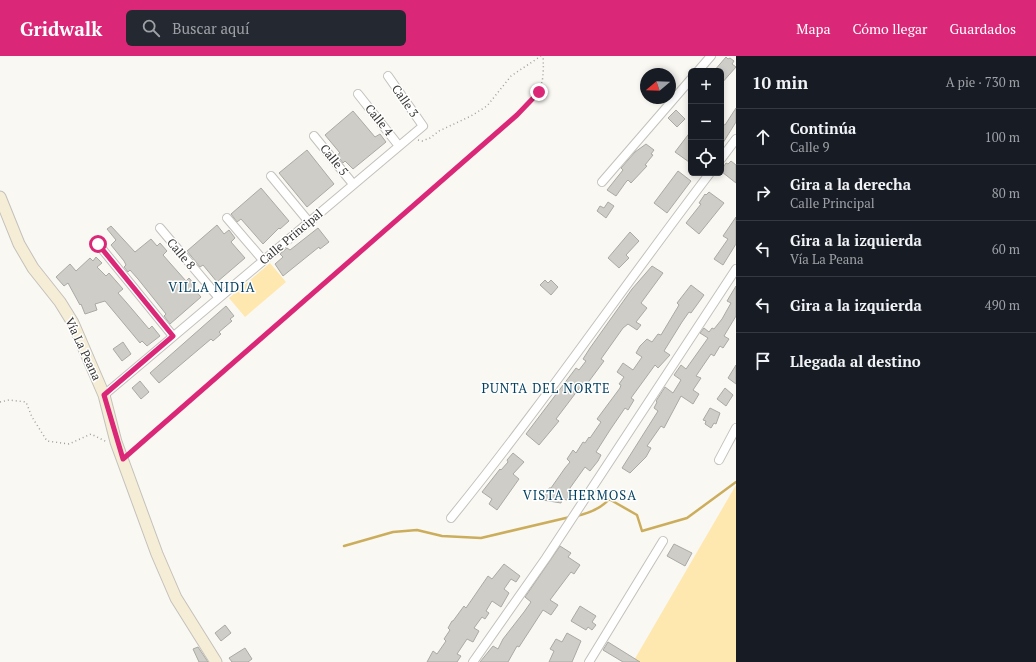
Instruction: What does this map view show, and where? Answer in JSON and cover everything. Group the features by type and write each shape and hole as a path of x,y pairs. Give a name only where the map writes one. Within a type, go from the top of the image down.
{"street":[{"path":"701,68 711,56"},
{"name":"Calle 3","path":"388,76 423,126"},
{"path":"602,182 688,82"},
{"name":"Calle 4","path":"358,94 399,146"},
{"name":"Calle Principal","path":"104,395 423,126"},
{"name":"Calle 5","path":"314,136 354,184"},
{"path":"724,155 736,139"},
{"path":"271,176 309,222"},
{"path":"451,518 543,400 648,254 708,176"},
{"name":"Vía La Peana","path":"0,197 20,244 33,268 60,302 73,323 104,395 116,442 157,554 176,598 216,662"},
{"path":"228,218 263,260"},
{"name":"Calle 8","path":"160,228 219,298"},
{"path":"98,244 173,336"},
{"path":"473,662 546,558 736,269"},
{"path":"719,460 736,428"},
{"path":"589,662 663,541"}],"path":[{"path":"410,136 415,140 422,141 471,116 487,106 511,76 542,56"},
{"path":"123,459 517,115 539,92 543,83 542,56"},
{"path":"0,402 9,400 26,402 32,417 47,441 69,444 91,434 106,442 116,442"}],"shaded area":[{"path":"270,263 286,282 245,317 229,298"},
{"path":"736,485 736,662 633,662"}],"building":[{"path":"726,57 734,61 732,64 736,67 724,81 724,68 717,68"},
{"path":"736,108 736,122 724,141 725,125"},
{"path":"676,110 685,119 677,127 668,118"},
{"path":"353,111 375,137 380,134 386,142 353,169 345,161 343,163 337,155 340,153 325,135"},
{"path":"688,135 688,161 675,152"},
{"path":"646,144 654,150 651,154 653,155 645,165 647,166 631,183 628,180 616,196 607,190 623,170 621,168 635,152"},
{"path":"307,150 334,184 307,207 279,173"},
{"path":"731,161 736,165 736,183 724,174 724,166 726,163 728,164"},
{"path":"678,171 691,181 667,213 654,203"},
{"path":"261,188 289,221 280,229 279,228 263,244 241,219 237,222 231,214"},
{"path":"709,192 724,203 699,234 686,223 701,204 699,203 705,194 706,195"},
{"path":"608,202 614,206 606,218 597,211 600,206 604,208"},
{"path":"736,217 736,244 723,265 714,259 728,239 723,236"},
{"path":"217,225 224,234 229,230 235,238 231,242 245,258 217,282 203,265 200,267 187,251"},
{"path":"111,226 135,252 151,239 157,246 160,243 167,251 163,255 186,281 189,278 195,285 193,288 201,297 170,324 164,316 166,314 138,279 130,270 128,272 124,267 126,265 124,261 111,245 116,240 107,229"},
{"path":"318,228 329,242 320,249 319,247 283,276 275,264 283,257 280,254 287,248 290,250"},
{"path":"630,232 639,241 626,255 629,258 619,268 608,258"},
{"path":"96,257 102,263 97,267 106,276 109,273 123,289 118,293 149,329 152,326 160,336 147,346 142,341 140,343 105,301 95,304 97,310 85,314 81,304 80,305 68,283 64,286 56,277 70,264 76,271 90,258 93,261"},
{"path":"652,266 663,273 641,303 647,308 636,322 641,325 637,330 628,324 623,328 601,359 604,361 584,388 581,386 556,419 559,421 539,445 526,434 576,368 579,370 586,361 583,359 590,348 632,289"},
{"path":"545,280 548,283 551,280 558,287 551,295 540,285"},
{"path":"691,285 704,295 691,313 689,312 664,351 670,355 658,368 655,365 631,398 634,400 628,410 625,408 610,430 596,452 601,455 598,461 590,471 585,467 570,488 568,500 562,499 561,503 543,500 545,490 548,491 549,488 551,488 570,462 567,459 573,450 576,453 583,442 585,443 589,437 590,438 601,422 597,419 620,388 621,385 619,384 624,377 617,372 623,363 633,370 642,357 636,353 640,346 647,339 652,342 658,334 661,335 679,305 677,303"},
{"path":"736,286 736,316 724,336 729,339 723,348 720,346 714,356 711,354 696,376 701,378 693,390 699,394 693,404 681,396 664,428 661,426 647,446 651,448 646,457 630,473 622,468 658,411 654,408 657,402 656,401 665,387 673,393 681,380 674,375 681,365 686,369 708,338 700,333 704,328 709,332 712,328 714,329 722,319 731,303 727,301"},
{"path":"226,306 234,316 230,319 232,321 219,332 221,334 213,341 211,339 159,383 150,373"},
{"path":"123,342 131,354 122,361 113,349"},
{"path":"736,365 736,384 728,378"},
{"path":"140,381 149,392 141,399 132,388"},
{"path":"725,388 733,395 726,406 717,399"},
{"path":"710,408 720,413 716,424 714,423 711,428 705,424 706,421 703,420"},
{"path":"513,453 524,462 513,474 519,479 497,510 489,504 492,499 482,492 500,469 501,470 508,462 507,460"},
{"path":"674,544 692,553 685,566 667,556"},
{"path":"560,546 571,553 568,557 580,565 574,574 571,572 550,600 558,605 551,615 543,610 519,647 517,646 508,662 480,662 493,646 498,649 503,639 531,602 525,597"},
{"path":"504,564 520,576 516,582 511,579 504,589 509,593 501,607 492,601 486,611 489,613 485,619 482,617 474,628 479,631 473,642 467,639 457,654 461,656 457,662 427,662 433,651 437,654 446,641 444,639 450,630 448,628 452,621 464,606 466,608 488,576 492,579"},
{"path":"580,606 596,616 592,622 596,625 592,630 588,627 586,630 571,621"},
{"path":"225,625 231,633 221,641 215,633"},
{"path":"567,633 581,641 572,662 549,662 554,651 550,649 556,639 562,642"},
{"path":"608,642 640,662 623,662 603,650"},
{"path":"198,647 208,662 199,662 193,649"},
{"path":"245,648 252,659 248,662 232,662 229,658"}],"waterway":[{"path":"577,516 594,510 609,499 637,515 642,531 687,518 736,482"},
{"path":"344,546 393,532 417,530 442,536 481,538 570,517"}],"district":[{"name":"VILLA NIDIA","path":"212,287"},
{"name":"PUNTA DEL NORTE","path":"546,388"},
{"name":"VISTA HERMOSA","path":"580,495"}],"route":[{"path":"98,244 173,336 104,395 116,442 123,459 517,115 539,92"}]}
